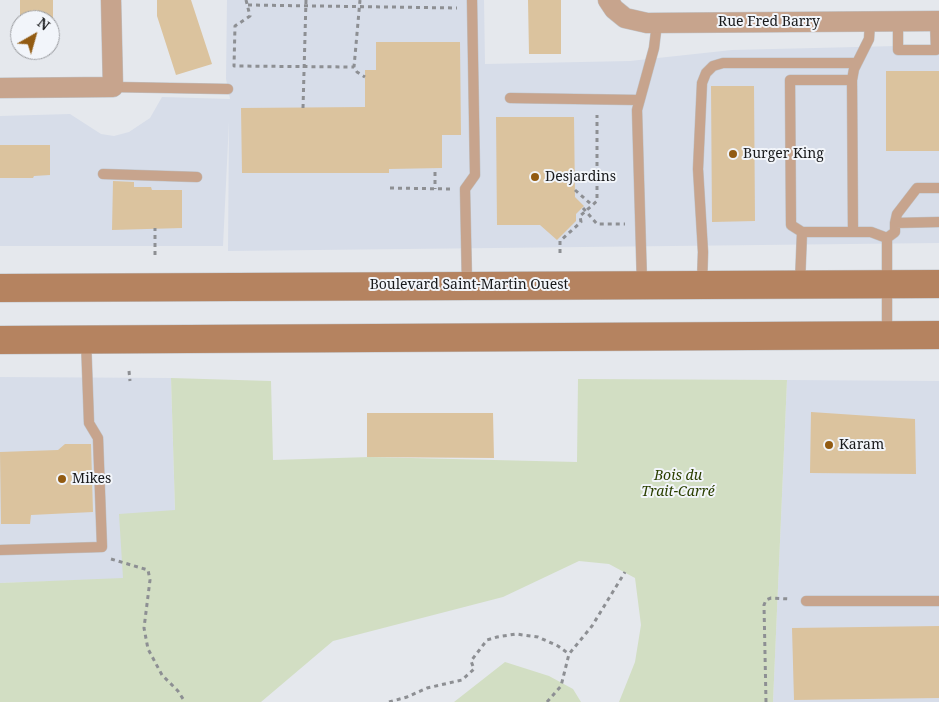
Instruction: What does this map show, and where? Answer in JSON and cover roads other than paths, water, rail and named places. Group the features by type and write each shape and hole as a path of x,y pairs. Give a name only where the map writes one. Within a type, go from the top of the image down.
{"main road":[{"name":"Boulevard Saint-Martin Ouest","path":"0,288 939,284"},
{"path":"0,340 939,335"}],"street":[{"path":"0,88 113,87 111,0"},
{"name":"Rue Fred Barry","path":"608,0 614,9 625,18 640,23 937,21"}],"lane":[{"path":"467,285 465,189 474,175 472,0"},
{"path":"898,21 898,50 936,50 937,21"},
{"path":"853,232 852,80 857,63 869,39 870,22"},
{"path":"642,285 637,110 654,48 657,23"},
{"path":"702,284 703,252 698,169 702,83 706,73 713,66 723,63 857,63"},
{"path":"852,80 790,80 791,225 802,232 871,232 887,238"},
{"path":"113,87 228,89"},
{"path":"510,98 639,100"},
{"path":"103,174 197,177"},
{"path":"887,238 895,232 897,214 917,188 939,188"},
{"path":"895,223 939,222"},
{"path":"800,284 802,232"},
{"path":"887,238 887,335"},
{"path":"0,550 102,547 98,438 89,423 86,339"},
{"path":"806,601 939,601"}],"place":[{"name":"Burger King","path":"733,154"},
{"name":"Desjardins","path":"535,177"},
{"name":"Karam","path":"829,445"},
{"name":"Mikes","path":"62,479"}],"park label":[{"name":"Bois du Trait-Carré","path":"678,484"}]}
